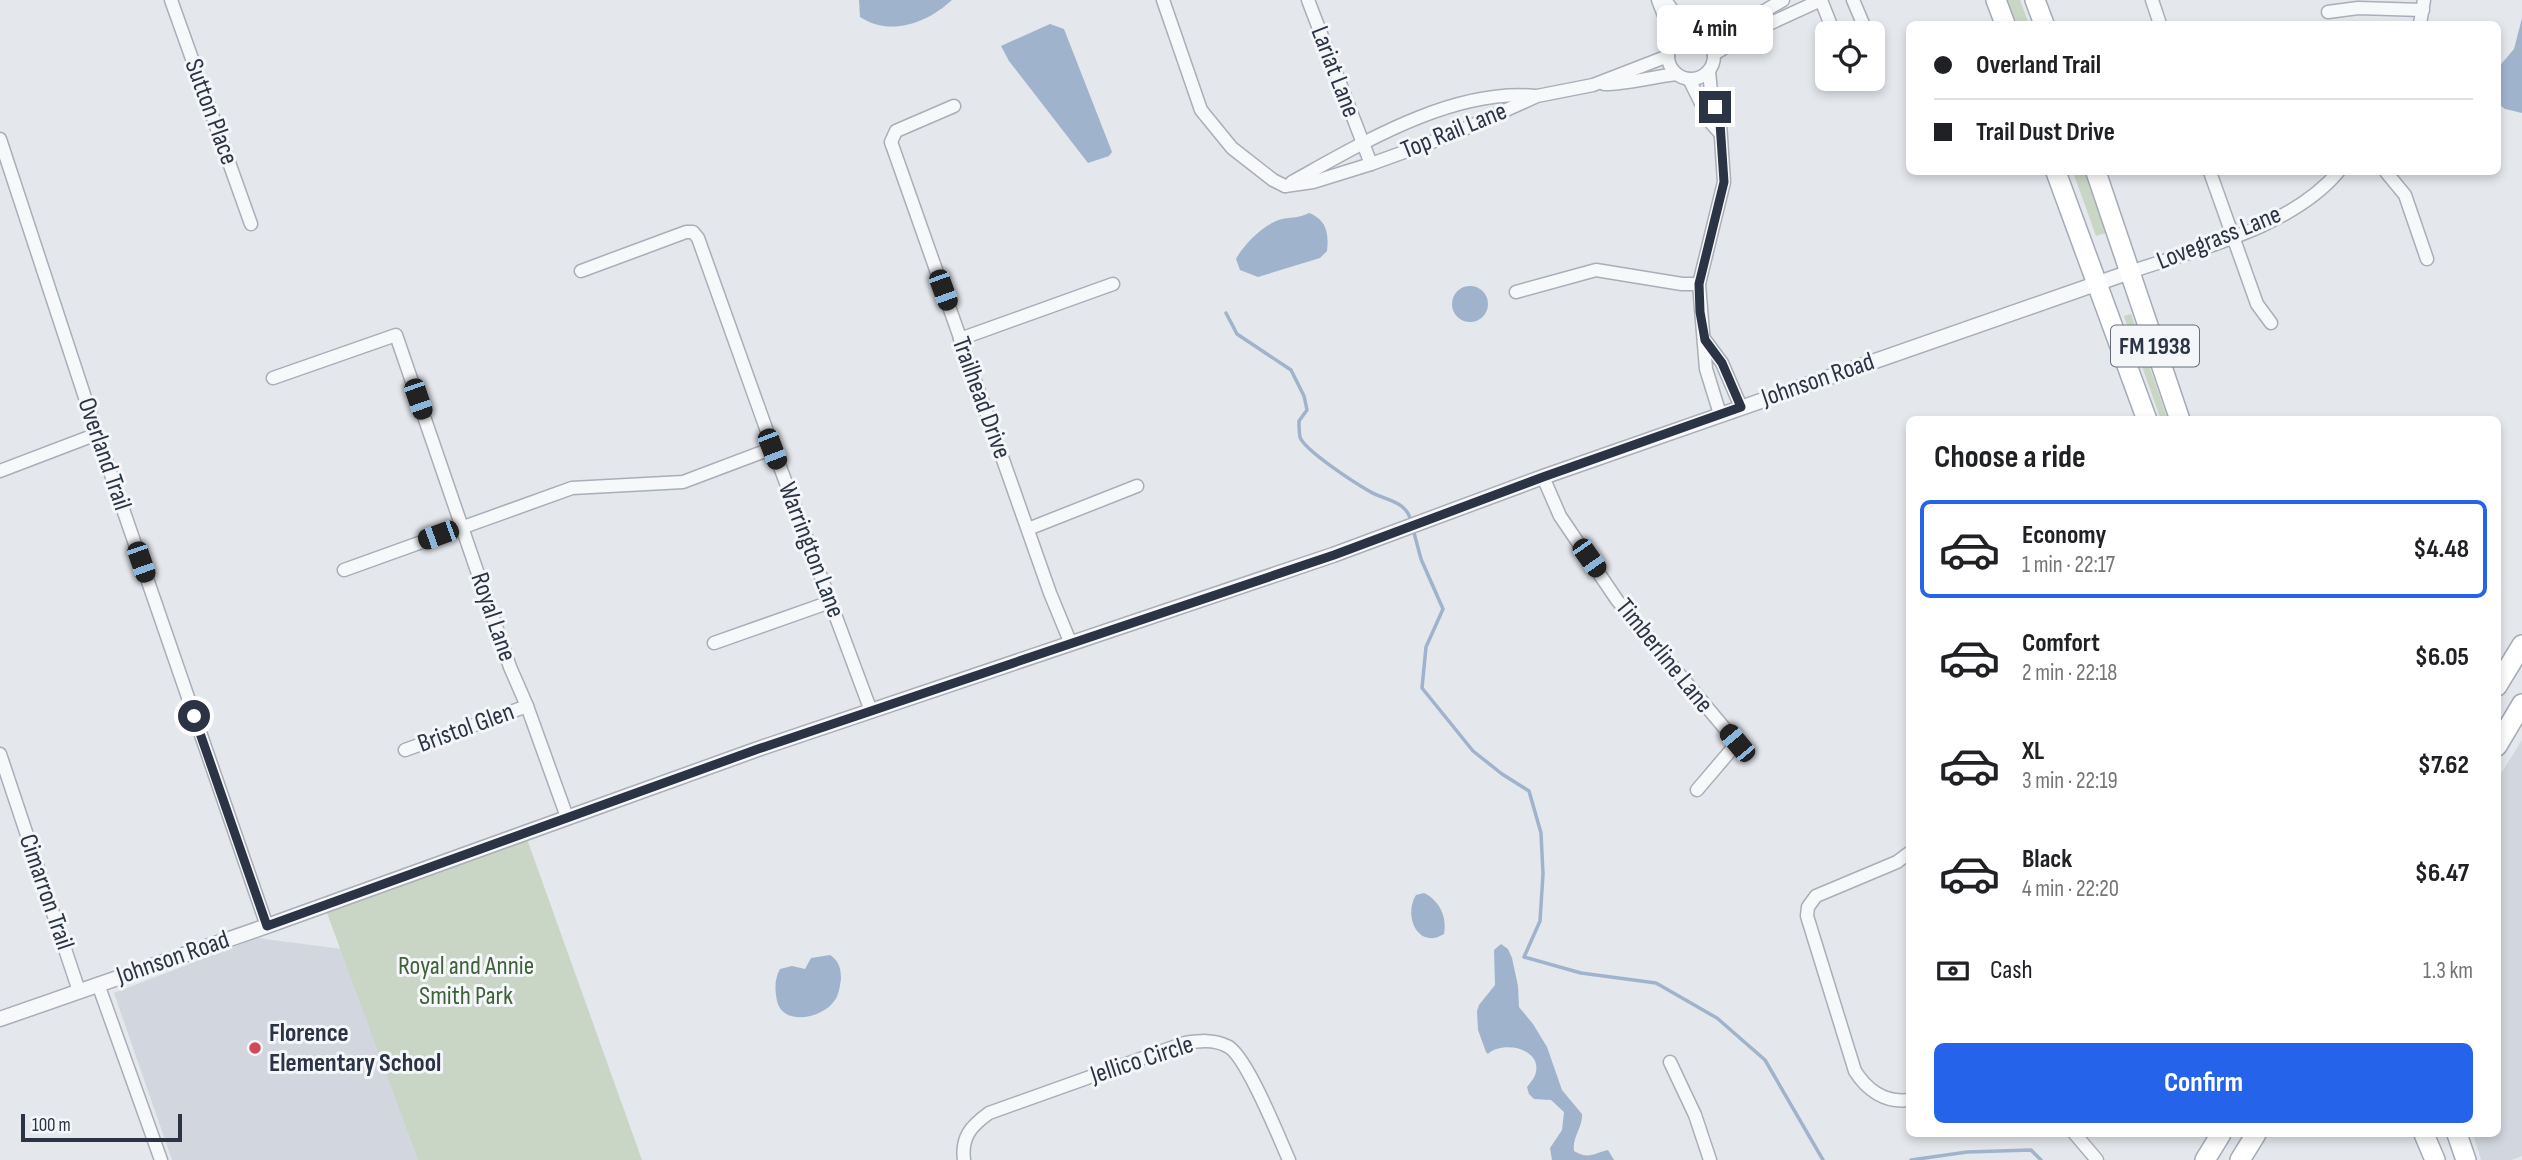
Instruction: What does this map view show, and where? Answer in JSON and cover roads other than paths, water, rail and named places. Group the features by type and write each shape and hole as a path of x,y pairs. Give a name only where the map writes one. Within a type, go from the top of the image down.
{"main road":[{"path":"1996,0 2004,21"},
{"path":"2035,0 2043,21"},
{"name":"FM 1938","path":"2057,175 2146,416"},
{"name":"FM 1938","path":"2097,175 2179,416"},
{"path":"2501,679 2522,645"},
{"path":"2501,739 2522,705"},
{"path":"2204,1160 2219,1137"},
{"path":"2240,1160 2254,1137"},
{"path":"2425,1137 2435,1160"},
{"path":"2458,1137 2466,1160"}],"street":[{"name":"Sutton Place","path":"171,0 251,224"},
{"path":"1163,0 1201,110 1232,148 1273,180 1285,186"},
{"name":"Lariat Lane","path":"1308,0 1362,143"},
{"path":"1658,0 1669,28 1670,67 1676,74 1689,79 1702,77 1709,71"},
{"path":"1665,0 1689,33"},
{"path":"1706,38 1744,23 1783,0"},
{"path":"1714,54 1747,34 1821,0 1829,21"},
{"path":"1853,0 1862,21"},
{"path":"2152,0 2159,21"},
{"path":"2328,12 2423,5"},
{"path":"1670,50 1680,36 1689,33 1706,38 1712,45 1714,54 1709,71 1711,92 1720,123 1724,182 1699,284 1706,369 1720,414"},
{"name":"Top Rail Lane","path":"1593,85 1670,50"},
{"name":"Top Rail Lane","path":"1285,186 1371,164 1451,135 1536,96 1676,74"},
{"path":"1689,79 1712,123 1721,133"},
{"name":"Top Rail Lane","path":"1285,186 1362,143 1439,109 1512,94 1536,96"},
{"name":"Trailhead Drive","path":"954,106 896,131 891,142 1071,644"},
{"name":"Overland Trail","path":"0,139 97,434 267,926"},
{"name":"Top Rail Lane","path":"1362,143 1371,164"},
{"path":"2211,175 2257,304 2271,323"},
{"name":"Lovegrass Lane","path":"2130,272 2233,238 2289,211 2334,175"},
{"path":"2388,175 2404,195 2427,259"},
{"name":"Warrington Lane","path":"581,271 686,232 693,232 698,238 772,449 871,711"},
{"path":"1516,292 1596,270 1682,284 1699,284"},
{"name":"Johnson Road","path":"0,1018 871,711 1399,531 1720,414 2130,272"},
{"path":"960,340 1114,284"},
{"name":"Royal Lane","path":"274,378 396,335 510,667 567,817"},
{"path":"1705,340 1722,363 1741,407"},
{"path":"0,471 97,434"},
{"path":"344,570 572,488 682,482 772,449"},
{"name":"Timberline Lane","path":"1543,477 1560,516 1617,600 1737,743 1697,790"},
{"path":"1028,529 1137,486"},
{"path":"714,643 830,602"},
{"name":"Bristol Glen","path":"404,750 527,706"},
{"name":"Cimarron Trail","path":"0,754 79,990"},
{"path":"1906,855 1897,862 1816,896 1808,907 1807,916 1855,1071 1869,1089 1877,1094 1894,1100 1906,1100"},
{"path":"98,984 161,1160"},
{"name":"Jellico Circle","path":"964,1160 962,1145 971,1126 989,1113 1185,1043 1208,1040 1230,1046 1245,1066 1289,1160"},
{"path":"1670,1062 1695,1115 1710,1160"},
{"path":"2078,1137 2097,1160"}],"water":[{"path":"859,0 952,0 920,21 908,25 884,26 860,17"},
{"path":"2522,18 2522,113 2501,106 2501,64 2514,49"},
{"path":"1050,24 1064,29 1112,152 1109,156 1088,163 1009,61 1001,46"},
{"path":"1309,213 1320,220 1327,233 1327,251 1320,258 1258,277 1240,270 1236,259 1262,229 1275,221"},
{"path":"1470,286 1482,292 1488,304 1482,316 1470,322 1458,316 1452,304 1458,292"},
{"path":"1424,893 1434,900 1443,916 1444,934 1435,938 1420,934 1412,921 1412,903 1416,895"},
{"path":"1501,944 1508,949 1512,958 1519,1007 1547,1047 1562,1090 1582,1114 1574,1151 1591,1155 1608,1150 1614,1160 1552,1160 1550,1148 1562,1130 1564,1112 1551,1100 1534,1099 1529,1094 1527,1087 1536,1072 1532,1057 1510,1047 1488,1054 1486,1052 1478,1030 1477,1011 1495,985 1494,950"},
{"path":"830,955 841,971 840,987 835,1000 830,1006 813,1015 795,1017 787,1014 781,1009 776,997 776,981 780,969 792,966 805,969 811,958"}],"waterway":[{"path":"1226,313 1237,334 1291,370 1304,396 1307,410 1299,421 1300,437 1304,443 1353,481 1400,505 1411,521"},
{"path":"1413,529 1421,559 1443,609 1426,647 1422,688 1473,751 1529,791 1541,833 1543,874 1540,921 1524,957 1581,973 1656,983 1717,1018 1765,1060 1823,1160"},
{"path":"1911,1160 1967,1152 2031,1150 2041,1160"}],"place":[{"name":"Florence Elementary School","path":"255,1048"}],"park label":[{"name":"Royal and Annie Smith Park","path":"466,981"}]}
